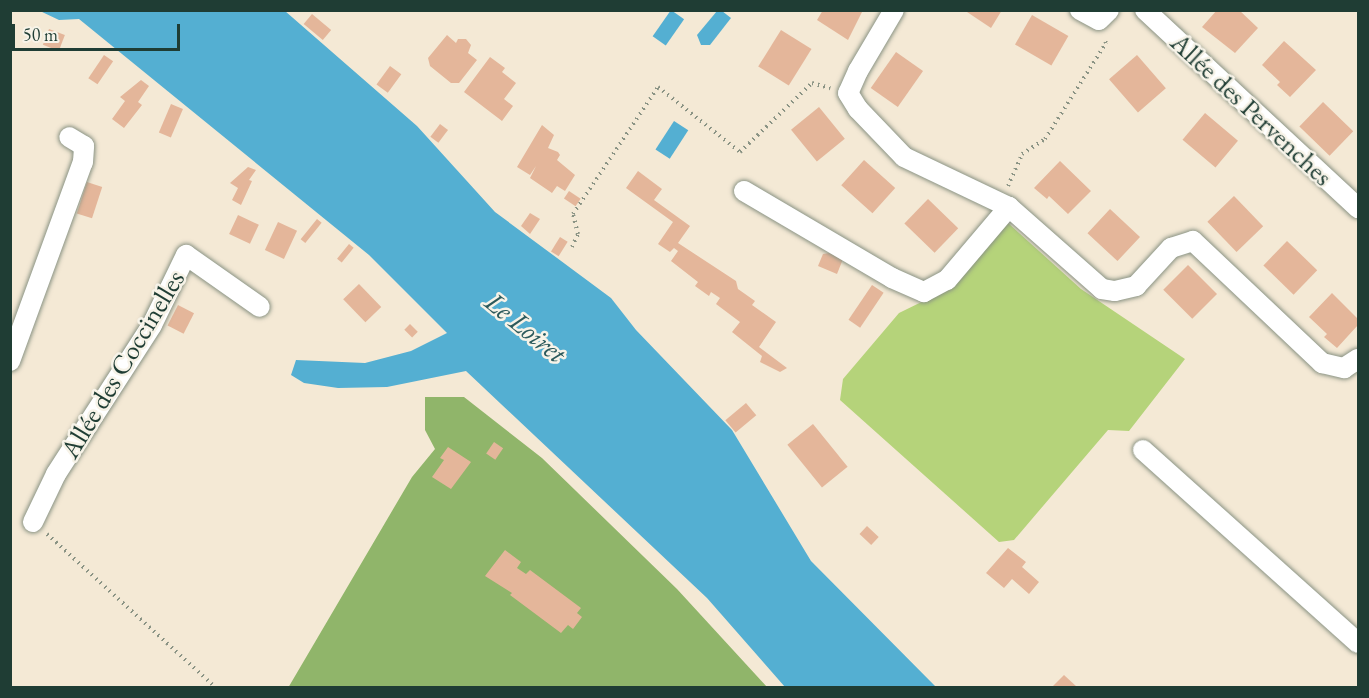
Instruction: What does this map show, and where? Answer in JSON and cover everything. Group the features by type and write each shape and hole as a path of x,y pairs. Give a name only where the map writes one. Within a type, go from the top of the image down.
{"street":[{"path":"894,10 858,71 848,93 858,109 904,157 1004,205 1102,289 1115,291 1137,286 1172,248 1193,241 1322,363 1344,368 1359,359"},
{"path":"1080,10 1104,15"},
{"name":"Allée des Pervenches","path":"1145,10 1359,208"},
{"path":"10,361 83,162 84,146 69,137"},
{"path":"744,191 891,278 924,292 947,280 1004,205"},
{"name":"Allée des Coccinelles","path":"33,522 56,474 152,325 186,255 260,307"},
{"path":"1143,450 1359,643"}],"path":[{"path":"1004,205 1022,154 1045,139 1106,43 1104,15"},
{"path":"572,247 578,234 573,214 658,87 740,152 812,83 848,93"},
{"path":"33,522 216,687"}],"green space":[{"path":"1007,222 1081,289 1185,359 1129,431 1108,430 1014,540 999,542 840,400 843,379 899,313 944,291"},
{"path":"425,397 464,397 542,458 677,589 767,687 288,688 412,477 435,449 425,430"}],"water":[{"path":"671,10 684,19 666,45 653,36"},
{"name":"Le Loiret","path":"40,11 285,11 417,126 495,212 611,298 636,330 732,430 811,561 936,687 785,687 707,598 466,371 387,387 338,388 304,383 291,375 296,360 365,363 411,351 447,333 369,255 79,19 59,20"},
{"path":"717,11 722,11 731,18 710,45 701,45 697,35"},
{"path":"674,121 688,130 670,159 655,150"}],"building":[{"path":"823,10 863,10 848,40 817,20"},
{"path":"964,10 1002,10 991,28"},
{"path":"1217,10 1239,10 1258,28 1235,53 1202,27"},
{"path":"312,14 331,30 323,40 304,24"},
{"path":"1032,15 1068,36 1051,65 1015,44"},
{"path":"49,29 65,35 59,51 43,45"},
{"path":"781,30 812,49 789,86 758,66"},
{"path":"447,35 456,43 458,39 466,39 471,45 468,53 477,60 459,83 451,83 430,66 428,58"},
{"path":"1284,41 1316,70 1290,97 1277,85 1280,82 1262,65"},
{"path":"896,52 923,71 898,107 871,88"},
{"path":"104,55 113,61 97,84 88,78"},
{"path":"1137,55 1166,88 1138,112 1109,79"},
{"path":"490,57 505,68 502,72 516,83 504,99 513,106 502,121 464,92"},
{"path":"390,66 401,74 388,93 376,85"},
{"path":"141,80 149,86 138,102 142,105 124,128 112,119 125,101 120,97"},
{"path":"1323,102 1353,131 1330,156 1299,126"},
{"path":"171,104 183,109 171,138 159,133"},
{"path":"819,107 845,139 817,162 791,130"},
{"path":"1205,113 1238,141 1215,167 1183,140"},
{"path":"440,124 448,130 438,143 430,137"},
{"path":"542,125 554,135 548,148 558,152 560,155 557,160 575,175 565,191 557,186 552,193 530,178 536,166 530,175 517,167"},
{"path":"864,160 895,188 872,213 841,185"},
{"path":"1060,161 1091,191 1068,214 1049,196 1047,199 1034,188"},
{"path":"248,167 256,170 249,180 252,181 241,205 232,200 238,188 230,183"},
{"path":"638,171 662,189 654,200 690,226 678,243 736,281 738,289 755,301 752,305 776,322 759,347 787,368 780,372 760,362 762,356 732,332 740,322 716,304 720,298 711,292 709,296 695,286 698,282 671,261 678,251 674,248 670,252 658,244 673,222 626,188"},
{"path":"87,182 102,187 92,218 77,213"},
{"path":"569,191 581,199 576,206 564,198"},
{"path":"1234,196 1263,226 1237,252 1207,222"},
{"path":"928,199 958,228 935,253 904,223"},
{"path":"1110,209 1140,237 1117,261 1087,233"},
{"path":"530,213 540,219 530,234 521,226"},
{"path":"238,215 259,225 250,244 229,234"},
{"path":"317,219 322,223 305,243 301,239"},
{"path":"278,222 297,231 284,259 265,250"},
{"path":"560,237 568,242 559,256 551,251"},
{"path":"1287,241 1317,270 1294,295 1263,265"},
{"path":"349,244 354,248 342,263 337,259"},
{"path":"829,253 843,259 837,274 818,266 823,254"},
{"path":"1188,265 1217,294 1192,319 1163,290"},
{"path":"359,284 381,307 365,322 343,299"},
{"path":"872,285 884,293 860,328 849,320"},
{"path":"1332,293 1358,319 1358,325 1337,348 1324,337 1327,334 1309,317"},
{"path":"178,305 194,313 184,334 168,325"},
{"path":"410,324 418,332 412,337 404,330"},
{"path":"746,403 756,415 736,433 725,420"},
{"path":"813,424 848,467 822,488 787,445"},
{"path":"494,442 503,448 495,460 486,454"},
{"path":"448,447 471,462 451,489 432,477 444,460 440,458"},
{"path":"867,526 879,537 871,545 859,534"},
{"path":"1008,548 1026,562 1022,567 1039,582 1029,594 1012,579 1004,588 986,573"},
{"path":"505,550 521,562 517,568 526,574 530,570 581,608 577,613 582,617 573,629 568,625 561,633 510,595 512,593 485,576"},
{"path":"1064,675 1077,687 1052,687"}]}
